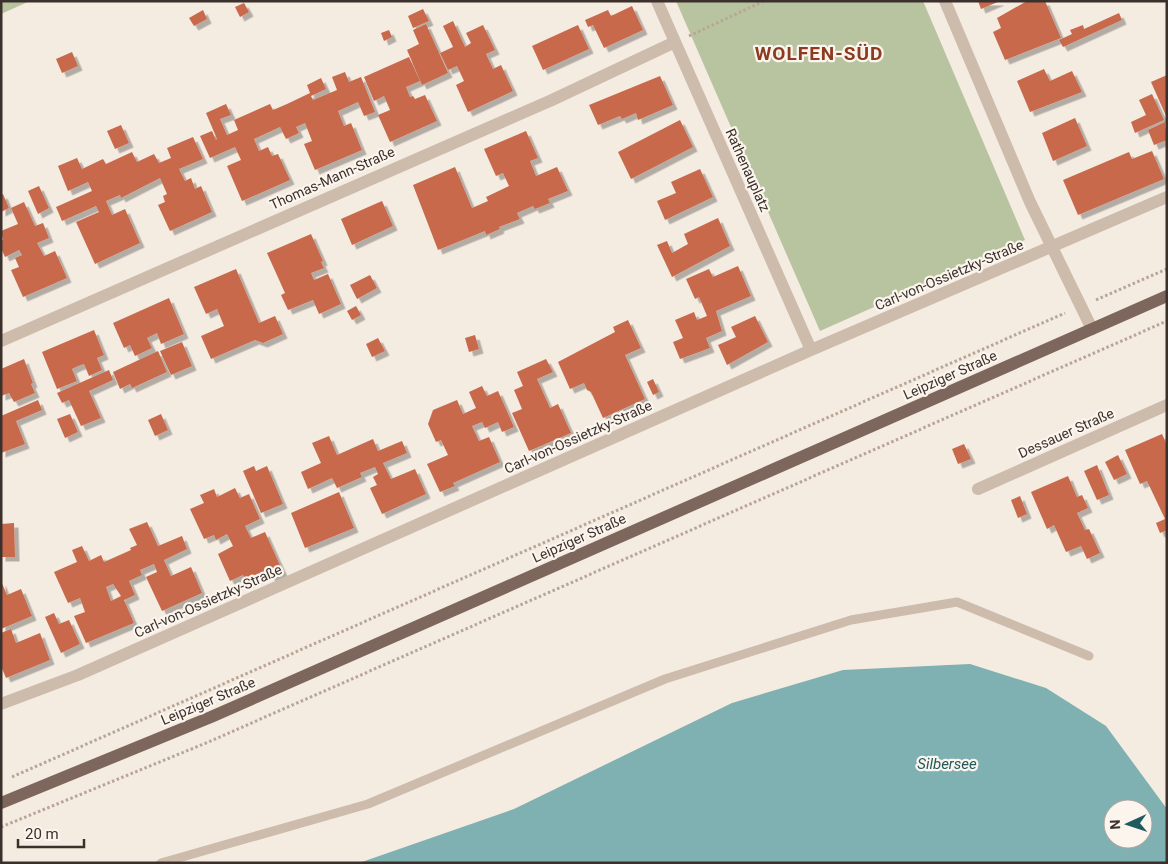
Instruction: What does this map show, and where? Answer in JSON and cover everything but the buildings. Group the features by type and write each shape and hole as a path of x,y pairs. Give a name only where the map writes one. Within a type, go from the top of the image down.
{"main road":[{"name":"Leipziger Straße","path":"1,803 220,713 1167,296"}],"street":[{"name":"Rathenauplatz","path":"657,1 811,350"},
{"path":"945,1 1030,202 1092,329"},
{"name":"Thomas-Mann-Straße","path":"1,341 552,100 675,42"},
{"name":"Carl-von-Ossietzky-Straße","path":"1,704 78,675 811,350 1167,197"},
{"name":"Dessauer Straße","path":"978,489 1167,405"}],"lane":[{"path":"161,863 368,804 665,679 851,620 958,602 1089,656"}],"path":[{"path":"702,30 764,1"},
{"path":"10,778 1167,269"},
{"path":"1,827 206,743 1167,320"}],"green space":[{"path":"1,1 30,1 1,14"},
{"path":"676,1 923,1 1025,240 820,331"}],"water":[{"name":"Silbersee","path":"970,664 1046,688 1106,726 1167,809 1167,863 359,863 514,809 732,703 843,670"}],"district":[{"name":"WOLFEN-SÜD","path":"819,53"}]}
